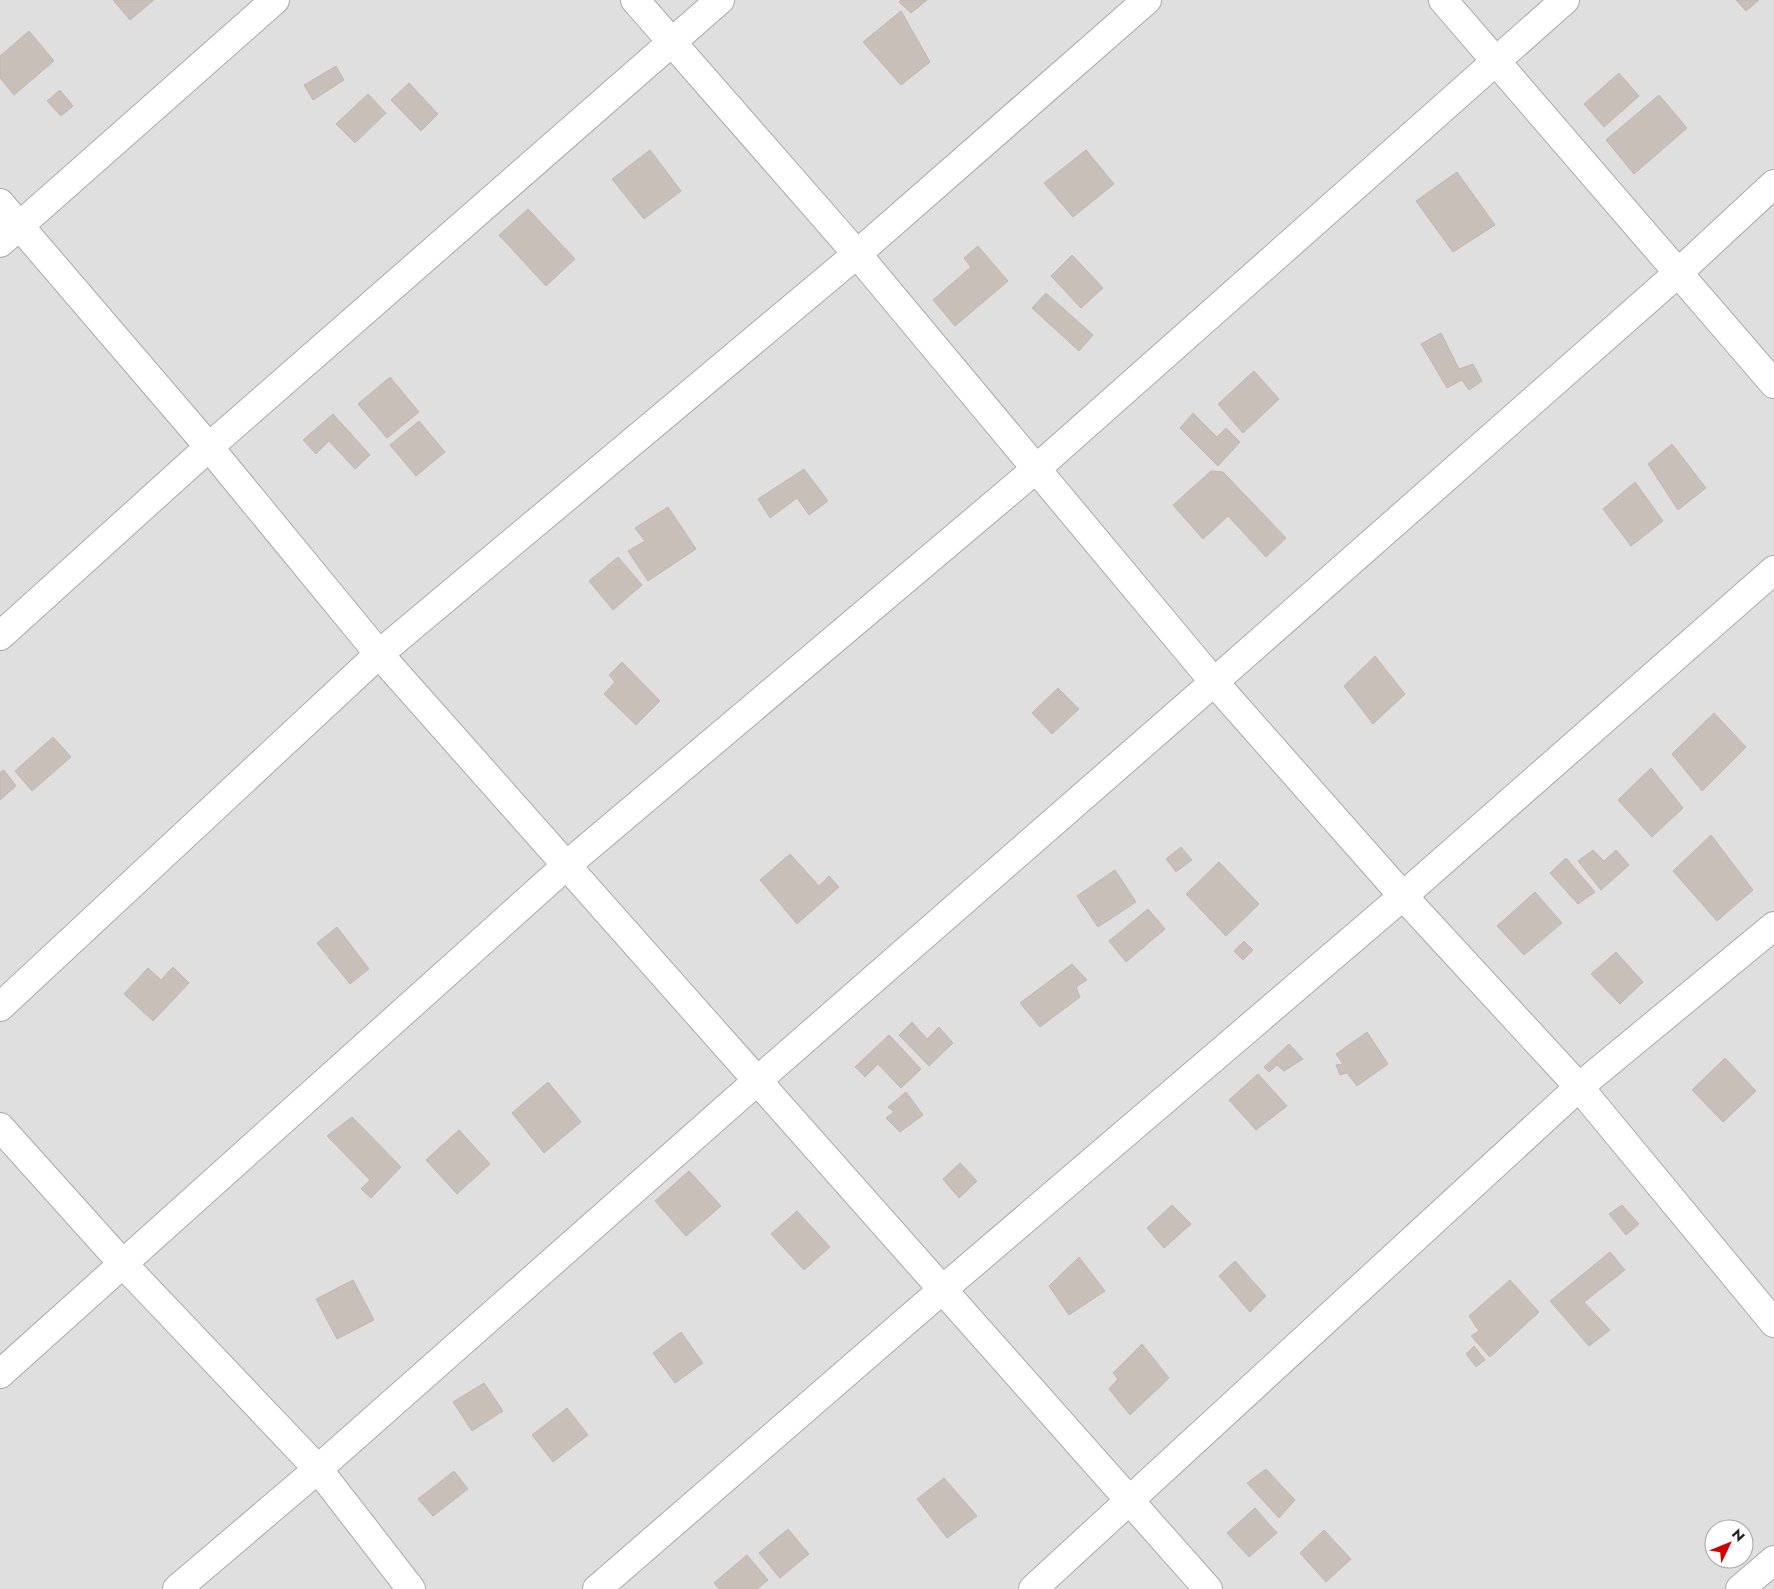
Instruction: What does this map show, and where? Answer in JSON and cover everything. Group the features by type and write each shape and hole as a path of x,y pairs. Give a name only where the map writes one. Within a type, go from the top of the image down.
{"street":[{"path":"0,244 275,0"},
{"path":"635,0 857,254 1214,682 1403,896 1579,1087 1774,1323"},
{"path":"0,636 209,447 672,44 720,0"},
{"path":"0,1008 379,654 857,254 1147,0"},
{"path":"1443,0 1496,64 1774,384"},
{"path":"0,1374 124,1265 568,864 1036,469 1496,64 1565,0"},
{"path":"177,1589 318,1469 756,1081 1214,682 1678,273 1774,184"},
{"path":"0,203 209,447 379,654 568,864 756,1081 1208,1589"},
{"path":"597,1589 942,1290 1403,896 1774,570"},
{"path":"1033,1589 1579,1087 1774,926"},
{"path":"0,1127 124,1265 318,1469 411,1589"},
{"path":"1740,1589 1774,1560"}],"shaded area":[{"path":"0,0 1774,0 1774,1589 0,1589"}],"building":[{"path":"113,0 154,0 130,20"},
{"path":"901,0 927,0 911,13 899,2"},
{"path":"1736,0 1759,0 1746,11"},
{"path":"901,11 930,62 901,85 863,42"},
{"path":"29,31 54,61 14,95 0,78 0,56"},
{"path":"336,66 344,80 313,100 304,85"},
{"path":"1619,73 1639,96 1604,127 1584,104"},
{"path":"409,83 438,114 421,131 391,100"},
{"path":"60,90 73,106 61,116 47,101"},
{"path":"368,94 386,113 355,143 336,124"},
{"path":"1659,95 1687,128 1634,174 1606,140"},
{"path":"650,150 681,191 644,219 612,179"},
{"path":"1086,150 1114,184 1073,217 1044,183"},
{"path":"1457,172 1495,225 1453,252 1416,201"},
{"path":"528,209 575,259 546,286 499,235"},
{"path":"978,246 1008,281 955,326 933,300 971,267 964,258"},
{"path":"1072,255 1103,288 1081,308 1051,276"},
{"path":"1046,293 1093,335 1079,351 1032,308"},
{"path":"1441,333 1459,369 1473,364 1482,381 1469,390 1462,380 1447,388 1421,344"},
{"path":"1254,371 1279,399 1243,433 1218,404"},
{"path":"390,377 419,412 387,438 358,404"},
{"path":"1193,413 1217,437 1226,428 1240,442 1218,466 1180,428"},
{"path":"333,414 370,455 355,469 329,441 316,454 303,440"},
{"path":"419,421 445,452 416,476 390,445"},
{"path":"1672,444 1706,488 1678,510 1648,464"},
{"path":"804,469 828,501 809,515 797,498 770,518 758,499"},
{"path":"1211,471 1223,472 1286,538 1266,557 1228,516 1203,539 1173,505"},
{"path":"1635,482 1663,521 1631,546 1603,509"},
{"path":"668,507 696,549 648,581 628,551 645,541 635,528"},
{"path":"618,557 642,585 613,610 589,581"},
{"path":"1375,656 1405,694 1373,724 1344,686"},
{"path":"622,662 660,701 636,725 604,694 615,682 609,675"},
{"path":"1058,688 1079,709 1052,734 1032,713"},
{"path":"1714,713 1746,747 1702,791 1672,754"},
{"path":"53,737 71,757 32,791 15,771"},
{"path":"1651,768 1683,808 1652,837 1618,800"},
{"path":"4,770 16,786 0,800 0,772"},
{"path":"1711,835 1753,890 1717,921 1673,871"},
{"path":"1181,847 1192,860 1176,872 1166,859"},
{"path":"1593,850 1604,861 1616,850 1629,865 1601,890 1578,861"},
{"path":"790,854 819,886 829,876 839,887 797,924 760,880"},
{"path":"1566,858 1595,892 1578,904 1550,873"},
{"path":"1219,862 1259,904 1226,936 1186,894"},
{"path":"1115,870 1136,902 1098,927 1077,896"},
{"path":"1535,892 1562,923 1524,955 1497,926"},
{"path":"1148,909 1165,929 1126,962 1109,941"},
{"path":"337,927 369,969 350,984 317,943"},
{"path":"1244,941 1253,950 1243,960 1234,951"},
{"path":"1616,952 1643,982 1620,1004 1591,974"},
{"path":"1072,964 1087,980 1076,987 1080,997 1040,1027 1020,1003"},
{"path":"173,967 189,983 153,1021 124,994 148,968 161,980"},
{"path":"912,1022 927,1039 939,1027 953,1043 929,1066 899,1035"},
{"path":"1367,1032 1388,1064 1357,1086 1347,1073 1340,1075 1336,1065 1343,1064 1336,1054"},
{"path":"889,1035 921,1069 901,1088 878,1064 865,1077 855,1067"},
{"path":"1289,1044 1303,1059 1284,1071 1277,1065 1269,1072 1264,1067"},
{"path":"1725,1058 1756,1091 1723,1122 1692,1090"},
{"path":"1258,1074 1287,1106 1256,1130 1229,1100"},
{"path":"548,1082 581,1122 544,1153 512,1113"},
{"path":"906,1092 923,1115 900,1132 886,1118 894,1112 888,1107"},
{"path":"352,1117 401,1167 371,1198 361,1189 370,1180 327,1136"},
{"path":"459,1130 490,1164 457,1194 426,1160"},
{"path":"960,1163 977,1181 959,1198 943,1179"},
{"path":"689,1171 721,1206 686,1236 655,1201"},
{"path":"1172,1205 1191,1224 1164,1248 1147,1228"},
{"path":"1622,1205 1639,1224 1626,1235 1609,1214"},
{"path":"797,1211 830,1247 804,1270 771,1234"},
{"path":"1610,1252 1625,1270 1584,1302 1610,1330 1589,1346 1550,1301"},
{"path":"1079,1257 1105,1291 1069,1315 1049,1286"},
{"path":"1235,1261 1266,1296 1250,1312 1219,1276"},
{"path":"353,1280 374,1320 337,1339 316,1299"},
{"path":"1510,1280 1539,1312 1490,1357 1471,1336 1479,1331 1469,1316"},
{"path":"681,1332 703,1363 675,1383 653,1353"},
{"path":"1142,1344 1169,1378 1130,1415 1109,1389 1118,1379 1113,1373"},
{"path":"1474,1346 1485,1360 1476,1367 1466,1354"},
{"path":"484,1383 503,1411 472,1431 453,1402"},
{"path":"567,1408 588,1435 553,1462 532,1435"},
{"path":"1266,1469 1295,1500 1279,1518 1247,1483"},
{"path":"454,1471 468,1489 433,1516 418,1499"},
{"path":"944,1478 977,1516 947,1538 917,1499"},
{"path":"1255,1508 1277,1533 1249,1557 1227,1533"},
{"path":"788,1529 809,1554 780,1578 759,1553"},
{"path":"1324,1530 1351,1559 1326,1582 1300,1553"},
{"path":"747,1555 768,1580 757,1589 719,1589 714,1583"}]}
